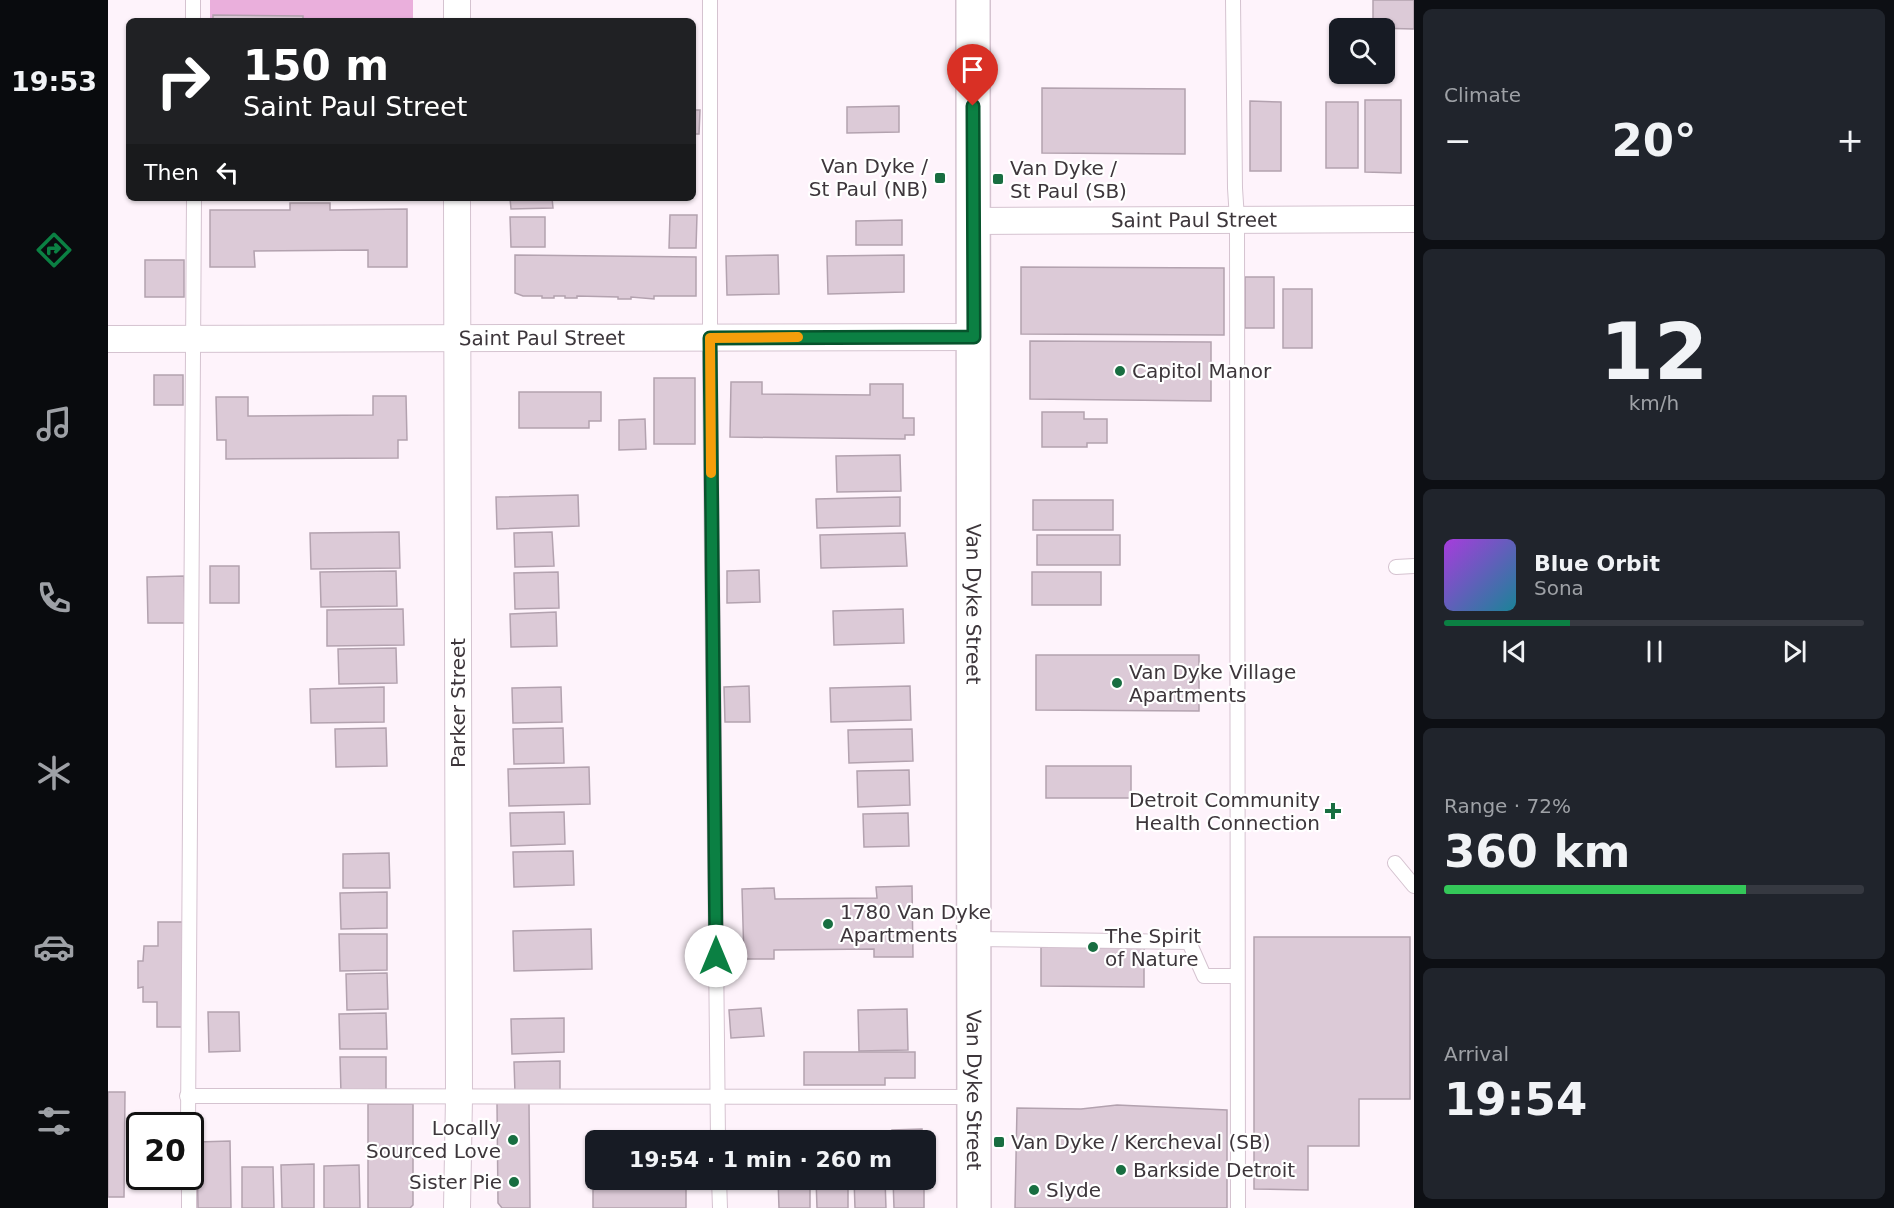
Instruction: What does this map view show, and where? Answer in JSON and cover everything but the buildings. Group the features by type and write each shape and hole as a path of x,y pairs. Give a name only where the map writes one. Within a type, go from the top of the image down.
{"main road":[{"name":"Van Dyke Street","path":"974,0 974,1208"}],"street":[{"path":"457,0 457,18"},
{"name":"Parker Street","path":"457,201 459,1098 457,1208"},
{"name":"Saint Paul Street","path":"974,221 1414,219"},
{"name":"Saint Paul Street","path":"108,339 974,337"}],"lane":[{"path":"193,0 193,18"},
{"path":"710,0 710,338 718,1130"},
{"path":"1233,0 1237,219 1238,1208"},
{"path":"188,1112 194,201"},
{"path":"1396,567 1414,566"},
{"path":"1395,863 1414,886"},
{"path":"975,939 1189,942 1204,976 1238,976"},
{"path":"187,1096 975,1097"},
{"path":"189,1190 189,1208"},
{"path":"719,1190 720,1208"}],"shaded area":[{"path":"210,0 413,0 413,18 210,18"}],"slow traffic":[{"path":"711,473 710,338 798,337"}],"place":[{"name":"Van Dyke / St Paul (NB)","path":"940,178"},
{"name":"Van Dyke / St Paul (SB)","path":"998,179"},
{"name":"Capitol Manor","path":"1120,371"},
{"name":"Van Dyke Village Apartments","path":"1117,683"},
{"name":"Detroit Community Health Connection","path":"1333,811"},
{"name":"1780 Van Dyke Apartments","path":"828,924"},
{"name":"The Spirit of Nature","path":"1093,947"},
{"name":"Locally Sourced Love","path":"513,1140"},
{"name":"Van Dyke / Kercheval (SB)","path":"999,1142"},
{"name":"Barkside Detroit","path":"1121,1170"},
{"name":"Sister Pie","path":"514,1182"},
{"name":"Slyde","path":"1034,1190"}],"route":[{"path":"716,956 710,338 974,337 973,106"}]}
